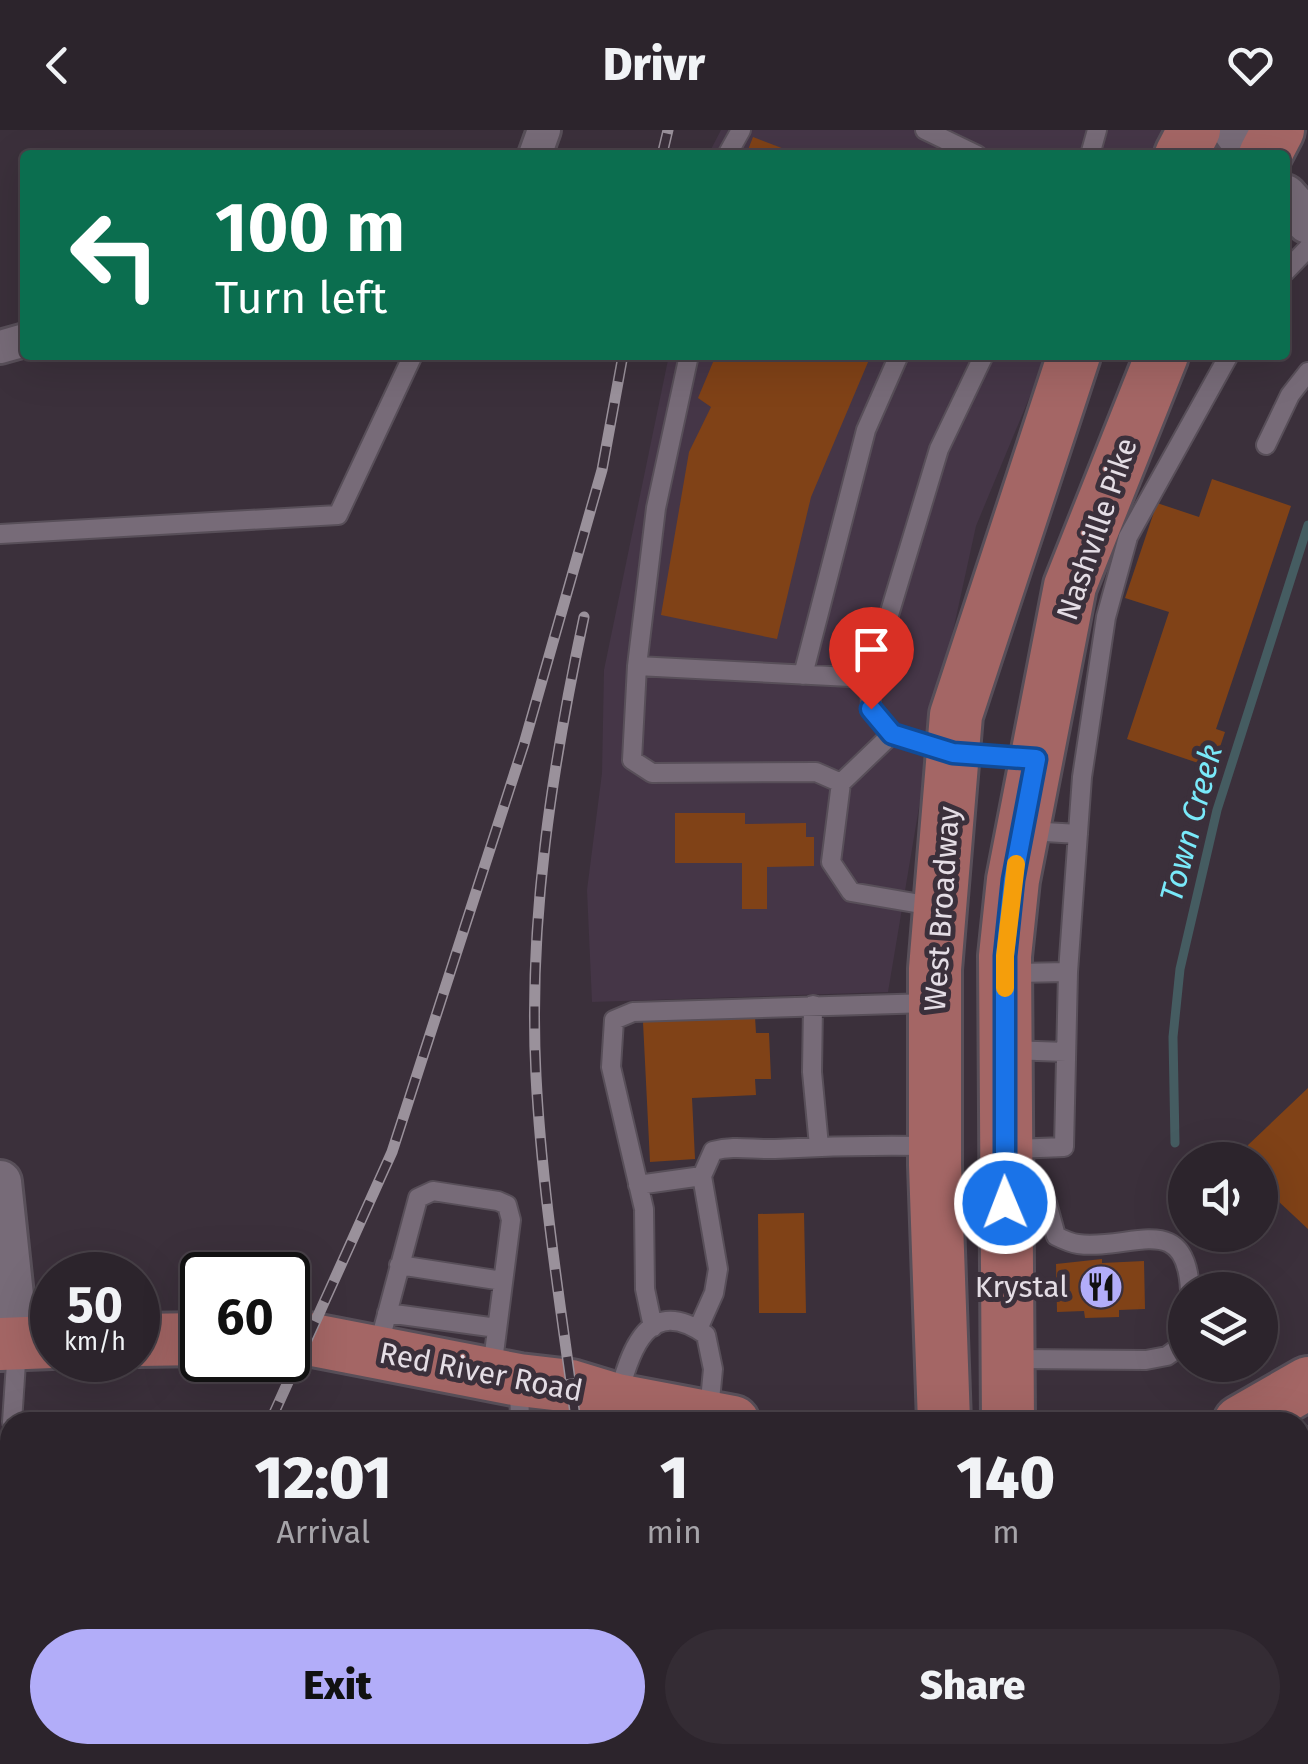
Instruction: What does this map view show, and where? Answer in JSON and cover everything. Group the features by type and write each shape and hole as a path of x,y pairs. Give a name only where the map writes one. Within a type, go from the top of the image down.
{"main road":[{"name":"West Broadway","path":"944,1412 935,1147 935,1003 956,715 1072,360"},
{"name":"Nashville Pike","path":"1008,1412 1005,974 1013,880 1036,759 1086,610 1137,477 1161,360"},
{"path":"953,753 1036,759"},
{"name":"Red River Road","path":"310,1339 382,1333 507,1376 571,1386 674,1412"}],"street":[{"path":"1290,202 1308,222"},
{"path":"0,1182 23,1343"}],"lane":[{"path":"925,130 967,150"},
{"path":"1290,267 1308,248"},
{"path":"0,534 338,515 411,360"},
{"path":"688,360 656,508 637,666 632,760 652,773 816,772 841,783"},
{"path":"804,675 866,430 897,360"},
{"path":"953,753 892,734 871,709 870,678 939,450 982,360"},
{"path":"1137,477 1225,360"},
{"path":"1266,445 1290,395 1308,372"},
{"path":"1004,1149 1064,1147 1068,972 1082,777 1086,610"},
{"path":"637,666 870,678"},
{"path":"892,734 841,783 831,862 851,892 940,908"},
{"path":"1022,830 1078,834"},
{"path":"1005,974 1068,972"},
{"path":"653,1327 645,1289 644,1209 611,1067 614,1020 633,1012 935,1003"},
{"path":"813,1005 812,1072 818,1146"},
{"path":"1006,1050 1066,1052"},
{"path":"698,1329 714,1293 718,1269 702,1176 713,1151 818,1146 935,1147"},
{"path":"638,1185 702,1176"},
{"path":"382,1333 414,1207 424,1193 498,1200 506,1205 511,1220 504,1281 507,1376"},
{"path":"1005,1203 1047,1204 1056,1236 1076,1244 1168,1240 1182,1250 1189,1272"},
{"path":"399,1265 504,1281"},
{"path":"617,1400 629,1354 642,1333 663,1322 706,1334 713,1369 708,1412"},
{"path":"13,1412 23,1343"},
{"path":"1008,1359 1146,1360 1168,1355"}],"shaded area":[{"path":"721,130 1163,130 1152,150 711,150"},
{"path":"668,360 1045,360 976,526 934,718 888,992 592,1002 587,890 602,773 604,670"}],"building":[{"path":"753,137 787,150 748,150"},
{"path":"714,360 869,360 811,497 777,639 661,615 689,452 711,407 698,398"},
{"path":"1212,479 1291,506 1216,729 1225,732 1213,768 1127,739 1169,612 1125,598 1157,503 1199,517"},
{"path":"675,813 745,813 745,824 806,823 806,837 814,837 814,866 767,867 767,909 742,909 742,863 675,863"},
{"path":"755,1017 756,1033 769,1033 771,1079 755,1079 756,1095 692,1098 695,1159 650,1162 643,1022"},
{"path":"1308,1088 1308,1229 1278,1201 1278,1142 1251,1142"},
{"path":"804,1213 806,1313 759,1313 758,1214"},
{"name":"Krystal","path":"1102,1259 1102,1263 1144,1261 1145,1309 1119,1310 1119,1317 1085,1318 1084,1311 1057,1312 1056,1264"}],"waterway":[{"name":"Town Creek","path":"1175,1142 1173,1037 1180,969 1217,810 1308,525"}],"railway":[{"path":"663,150 668,130"},
{"path":"275,1412 392,1152 524,744 602,470 622,360"},
{"path":"575,1412 543,1163 534,1018 545,845 584,617"}],"slow traffic":[{"path":"1005,988 1016,864"}],"place":[{"name":"Krystal","path":"1101,1287"}],"route":[{"path":"871,709 892,734 953,753 1036,759 1013,880 1005,956 1005,1203"}]}
